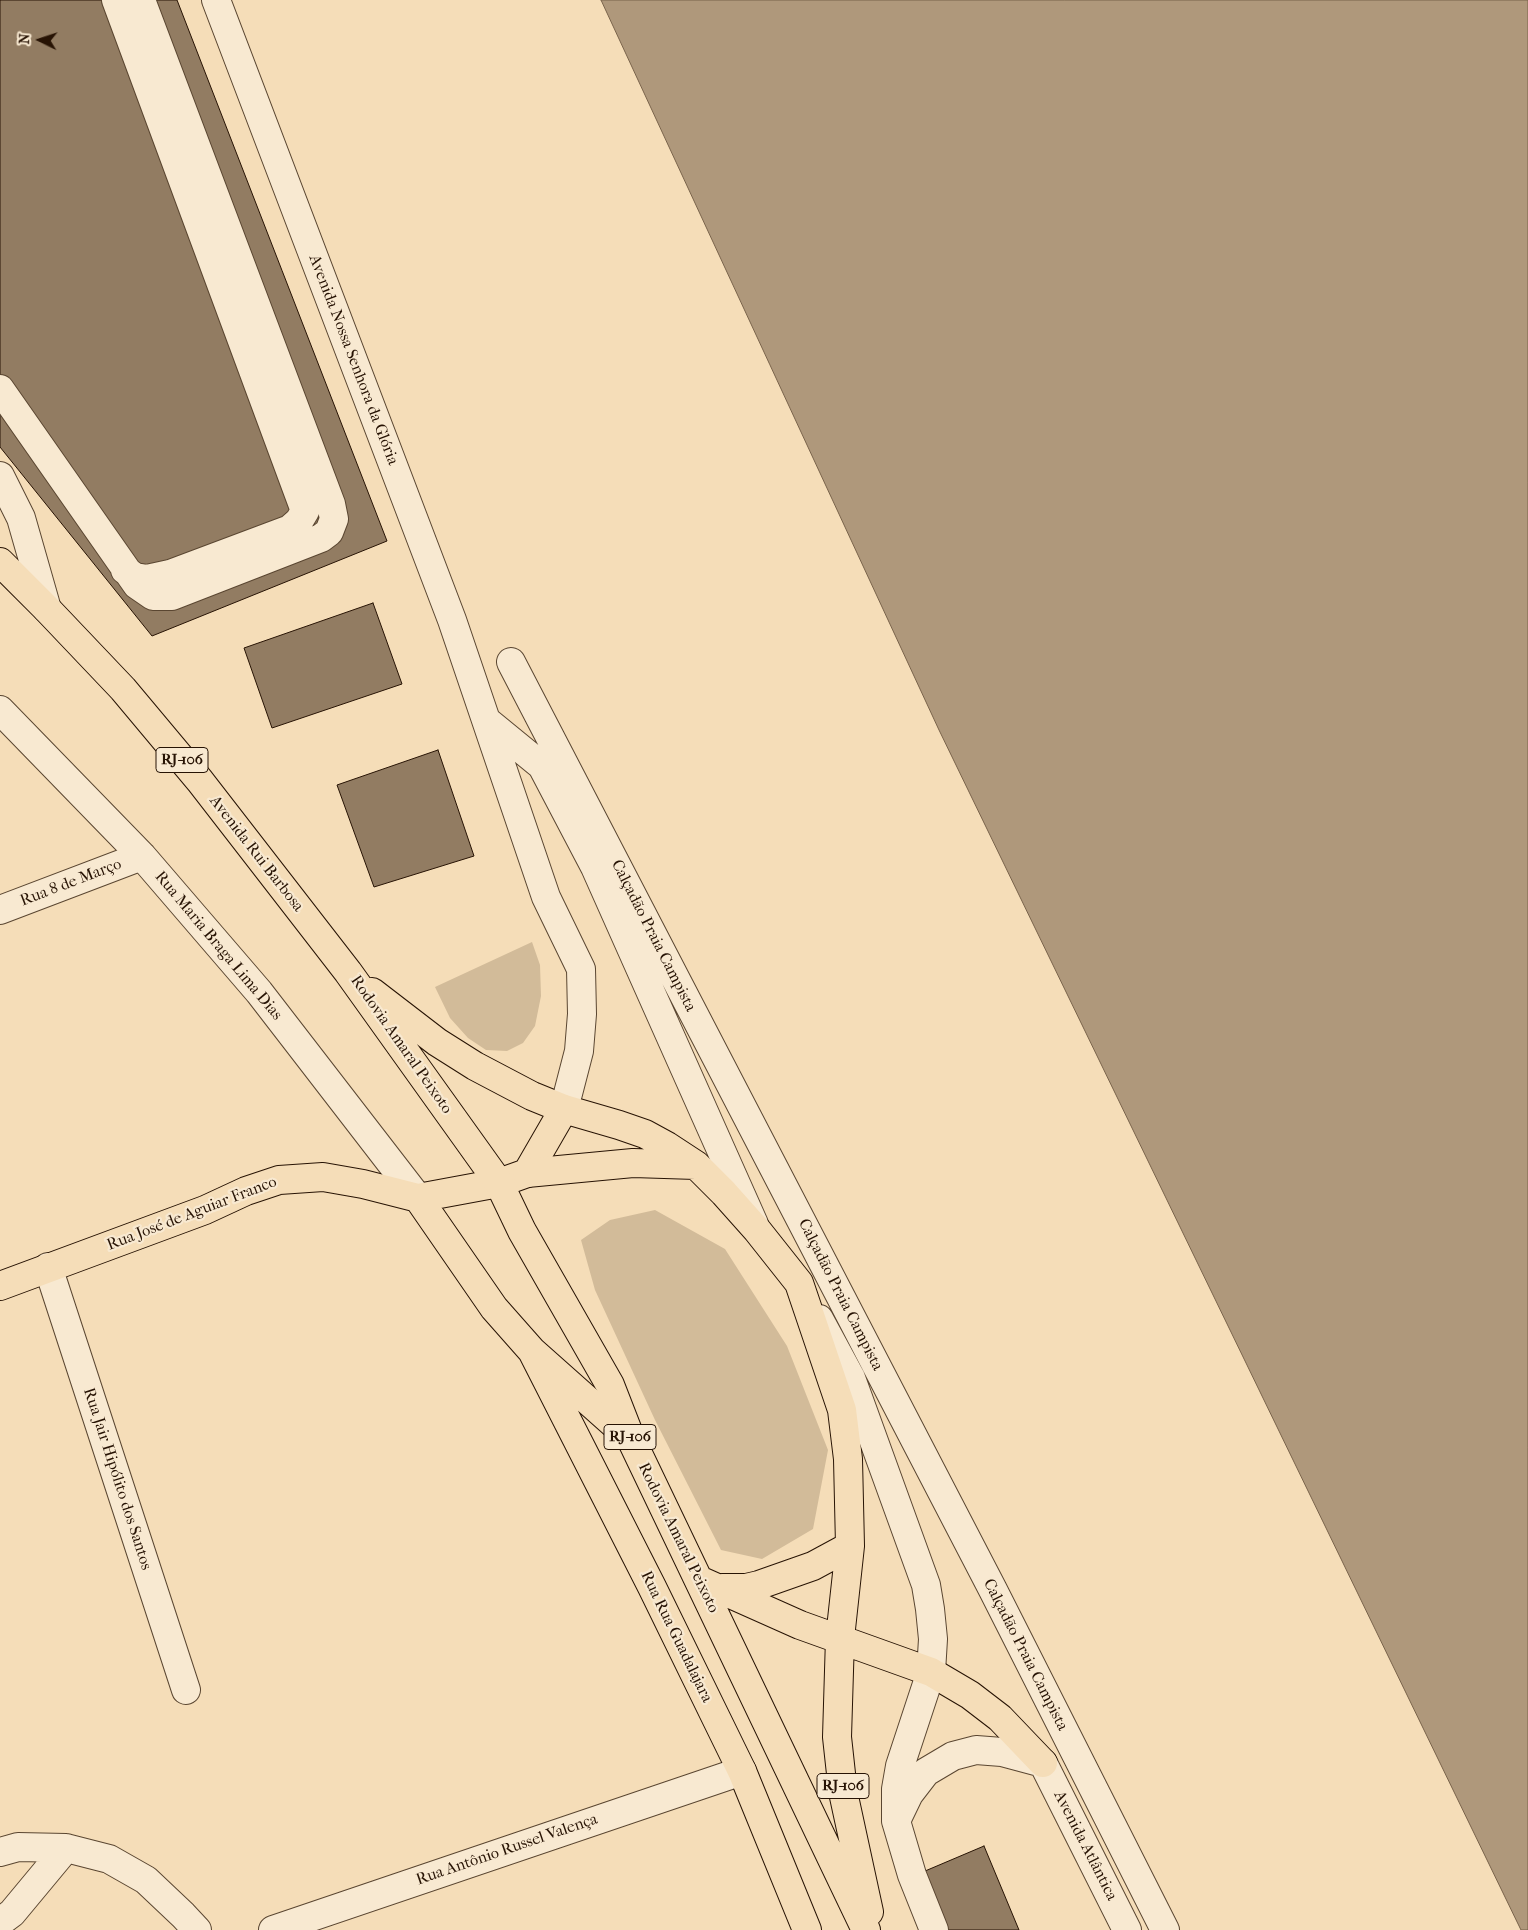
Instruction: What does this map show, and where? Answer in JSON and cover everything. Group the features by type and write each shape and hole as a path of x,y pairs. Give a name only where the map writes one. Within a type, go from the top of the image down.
{"main road":[{"name":"Avenida Rui Barbosa","path":"0,562 123,689 200,782 348,972"},
{"name":"Rodovia Amaral Peixoto","path":"348,972 436,1042 475,1066 532,1096 564,1109 646,1134 696,1165 757,1230 799,1283 842,1410 848,1459 850,1546 840,1638 837,1737 843,1792 873,1930"},
{"name":"Rodovia Amaral Peixoto","path":"348,972 499,1183 522,1231 610,1385 631,1439 708,1584 866,1930"},
{"path":"527,1173 564,1109"},
{"name":"Rua José de Aguiar Franco","path":"0,1286 205,1210 246,1191 279,1180 323,1177 363,1184 418,1198 499,1183 527,1173 633,1163 696,1165"},
{"path":"418,1198 494,1308 532,1351 631,1439"},
{"name":"Rua Rua Guadalajara","path":"532,1351 652,1587 742,1771 807,1930"},
{"path":"708,1584 746,1588 759,1585 813,1566 850,1546"},
{"path":"708,1584 800,1625 931,1672 970,1694 1000,1718 1043,1763"}],"street":[{"path":"0,413 77,519 122,568 135,576 147,579 170,574 290,529 299,521 305,511 116,0"},
{"path":"141,0 331,504 334,519"},
{"name":"Avenida Nossa Senhora da Glória","path":"216,0 452,620 472,685 487,721 546,897 580,969 582,1014 579,1051 564,1109"},
{"path":"0,389 137,585 153,596 172,596 321,538 329,532 340,501 339,492 256,278 206,243"},
{"path":"0,476 21,518 47,609"},
{"name":"Calçadão Praia Campista","path":"511,662 993,1590 1165,1930"},
{"name":"Rua Maria Braga Lima Dias","path":"0,710 142,856 259,992 418,1198"},
{"path":"487,721 542,766 595,867 757,1230"},
{"name":"Rua 8 de Março","path":"0,910 142,856"},
{"name":"Rua Jair Hipólito dos Santos","path":"48,1267 186,1690"},
{"path":"799,1283 851,1378 926,1585 933,1639 931,1672 900,1766 896,1789 896,1821 912,1875 934,1930"},
{"path":"896,1821 909,1794 926,1772 953,1756 976,1750 1002,1752 1043,1763"},
{"name":"Avenida Atlântica","path":"1043,1763 1127,1930"},
{"name":"Rua Antônio Russel Valença","path":"273,1930 742,1771"},
{"path":"0,1852 18,1847 66,1848 109,1858 146,1880 197,1930"},
{"path":"0,1922 12,1913 66,1848"}],"shaded area":[{"path":"601,0 1528,0 1528,1930 1521,1930 939,730"},
{"path":"532,942 540,965 541,996 535,1026 523,1043 507,1051 486,1050 468,1038 450,1018 435,987"},
{"path":"655,1210 725,1249 787,1346 828,1450 813,1529 762,1559 721,1550 655,1420 595,1290 581,1240 610,1220"}],"building":[{"path":"0,0 177,0 387,541 152,636 0,447"},
{"path":"373,603 402,684 272,728 244,648"},
{"path":"438,750 474,856 374,887 337,785"},
{"path":"984,1846 1019,1930 942,1930 918,1874"}]}
